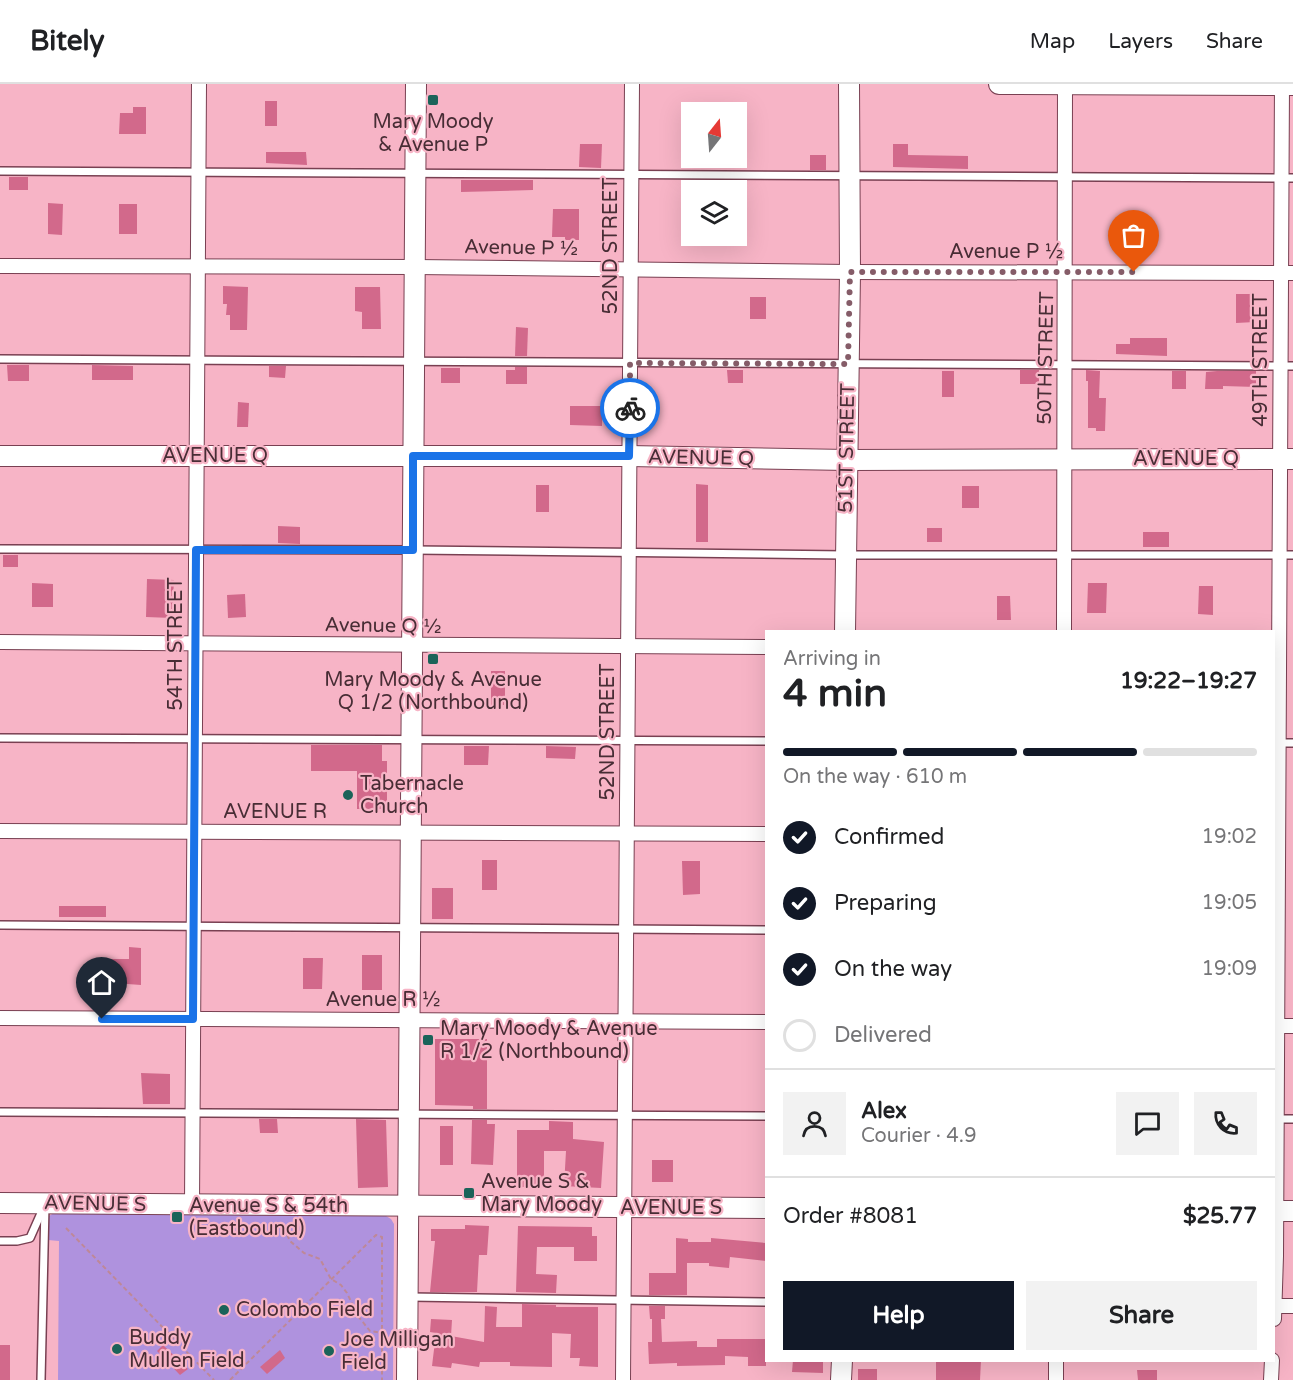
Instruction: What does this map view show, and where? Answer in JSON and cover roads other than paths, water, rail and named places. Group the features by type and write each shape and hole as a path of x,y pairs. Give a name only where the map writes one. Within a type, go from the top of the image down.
{"main road":[{"path":"407,1380 416,84"},
{"name":"51ST STREET","path":"845,630 850,272 849,84"},
{"path":"999,84 1285,85"},
{"name":"AVENUE Q","path":"0,456 629,456 847,460 1286,459"},
{"name":"AVENUE S","path":"0,1203 765,1208"},
{"path":"841,1380 842,1362"}],"street":[{"name":"54TH STREET","path":"192,1205 199,84"},
{"name":"52ND STREET","path":"623,1380 632,84"},
{"name":"50TH STREET","path":"1064,630 1065,84"},
{"name":"49TH STREET","path":"1275,1292 1281,1211 1275,1119 1275,1026 1276,838 1282,743 1282,649 1286,554 1287,178 1285,85"},
{"name":"Avenue P ½","path":"0,266 1287,273"},
{"name":"Avenue Q ½","path":"0,642 765,647"},
{"name":"AVENUE R","path":"0,831 765,834"},
{"path":"1276,838 1293,838"},
{"name":"Avenue R ½","path":"0,1018 765,1022"},
{"path":"1275,1026 1293,1026"},
{"path":"1275,1306 1293,1306"},
{"path":"1056,1362 1056,1380"},
{"path":"1271,1380 1272,1362"}],"lane":[{"path":"0,171 1287,178"},
{"path":"0,359 1287,366"},
{"path":"0,549 413,550 845,555 1286,554"},
{"path":"0,738 765,741"},
{"path":"0,925 765,930"},
{"path":"0,1112 765,1116"},
{"path":"1275,1119 1293,1119"},
{"path":"0,1241 30,1238 45,1203"},
{"path":"41,1380 45,1203"},
{"path":"407,1297 765,1302"}],"place":[{"name":"Mary Moody & Avenue P","path":"433,100"},
{"name":"Mary Moody & Avenue Q 1/2 (Northbound)","path":"433,659"},
{"name":"Tabernacle Church","path":"348,795"},
{"name":"Mary Moody & Avenue R 1/2 (Northbound)","path":"428,1040"},
{"name":"Avenue S & Mary Moody","path":"469,1193"},
{"name":"Avenue S & 54th (Eastbound)","path":"177,1217"},
{"name":"Colombo Field","path":"224,1310"},
{"name":"Buddy Mullen Field","path":"117,1349"},
{"name":"Joe Milligan Field","path":"329,1351"}]}
